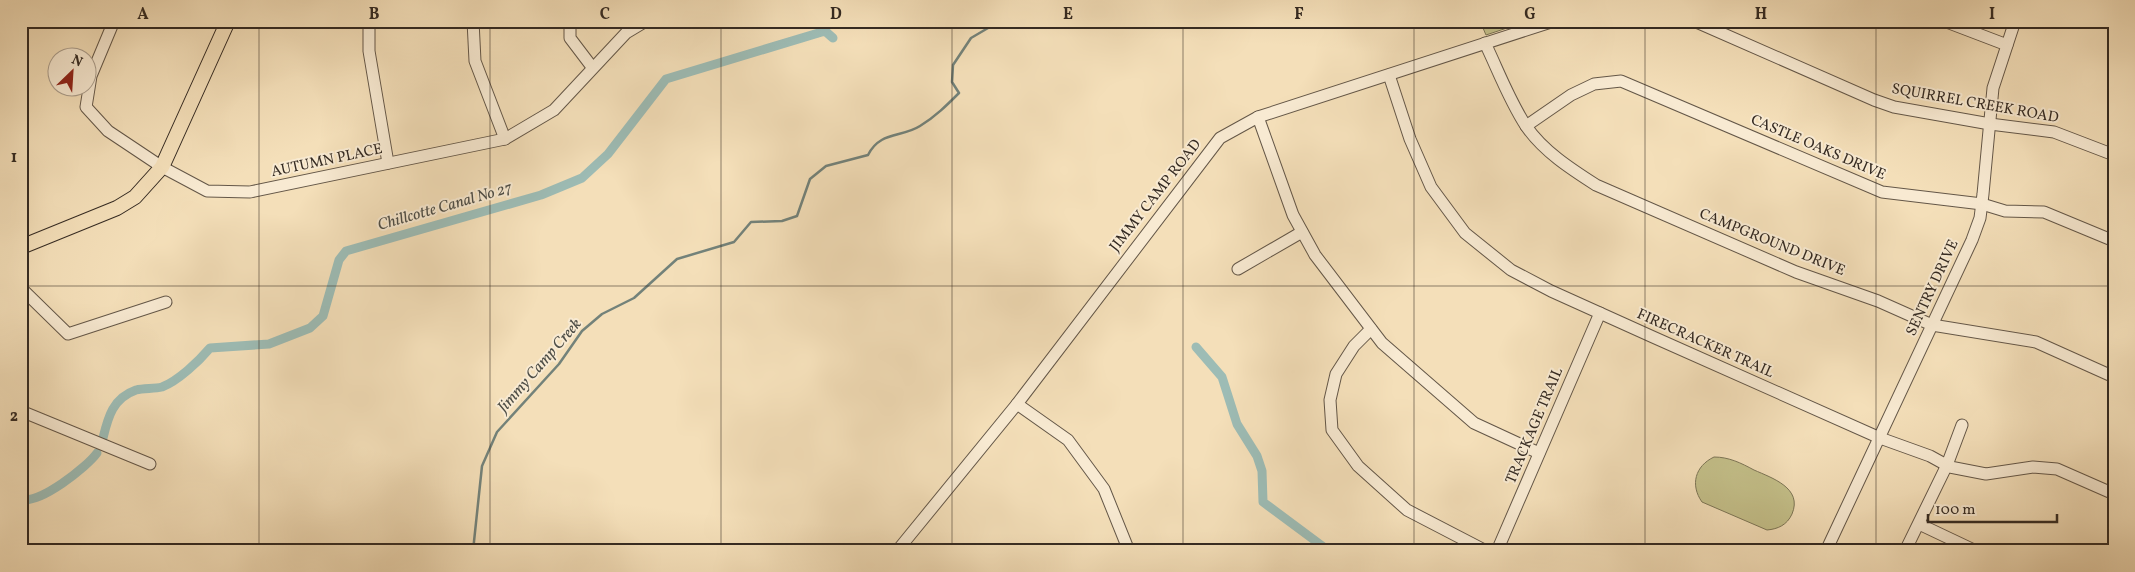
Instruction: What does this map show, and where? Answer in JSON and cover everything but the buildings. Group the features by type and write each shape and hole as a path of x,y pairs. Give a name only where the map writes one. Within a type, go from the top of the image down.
{"main road":[{"path":"21,247 117,208 135,197 162,167 228,21"}],"street":[{"name":"AUTUMN PLACE","path":"114,21 91,76 86,107 108,131 162,167 207,191 250,192 505,139 554,110 592,67 626,33 646,21"},
{"path":"368,21 369,51 388,163"},
{"path":"473,21 475,61 505,139"},
{"path":"570,21 570,38 592,67"},
{"name":"JIMMY CAMP ROAD","path":"897,551 1016,404 1220,138 1258,117 1554,21"},
{"name":"SQUIRREL CREEK ROAD","path":"1694,21 1894,107 1990,124 2054,132 2114,155"},
{"path":"1944,21 2007,45"},
{"name":"SENTRY DRIVE","path":"1826,551 1972,240 1982,204 1993,88 2014,21"},
{"name":"CAMPGROUND DRIVE","path":"1486,43 1526,126 1537,139 1568,167 1596,185 1796,272 1878,301 1932,325 2036,342 2114,377"},
{"name":"FIRECRACKER TRAIL","path":"1388,75 1410,139 1431,187 1465,233 1511,270 1600,313 1880,438 1930,456 1947,465 1986,474 2033,467 2057,469 2114,494"},
{"name":"CASTLE OAKS DRIVE","path":"1526,126 1571,95 1594,84 1621,81 1882,192 1982,204 2005,211 2044,212 2114,241"},
{"path":"1258,117 1293,215 1302,232 1315,255 1382,343 1474,423 1539,453"},
{"path":"1238,269 1302,232"},
{"path":"21,288 68,334 166,302"},
{"name":"TRACKAGE TRAIL","path":"1497,551 1600,313"},
{"path":"1371,329 1354,346 1336,374 1330,400 1332,430 1358,466 1407,510 1486,551"},
{"path":"1016,404 1068,440 1104,490 1129,551"},
{"path":"21,411 150,464"},
{"path":"1905,551 1947,465 1962,425"},
{"path":"1919,524 1976,551"}],"shaded area":[{"path":"1480,21 1528,21 1486,35"},
{"path":"1714,457 1730,459 1740,463 1784,485 1793,497 1794,505 1788,521 1775,529 1767,530 1702,502 1696,489 1696,476 1702,465"}],"waterway":[{"name":"Jimmy Camp Creek","path":"473,551 482,466 497,432 559,364 582,331 602,314 634,298 677,259 734,242 751,222 782,221 797,216 810,179 826,166 868,155 873,147 885,138 913,130 931,119 959,93 952,82 953,65 971,38 1000,21"},
{"name":"Chillcotte Canal No 27","path":"103,438 113,409 122,398 136,390 159,388 168,384 188,370 210,348 269,344 310,328 323,316 339,260 346,251 541,195 582,178 608,154 666,79 825,31 833,38"},
{"name":"Chillcotte Canal No 27","path":"1196,347 1222,377 1237,424 1257,456 1262,471 1263,502 1329,551"},
{"name":"Chillcotte Canal No 27","path":"21,499 39,496 62,484 97,453"}]}
